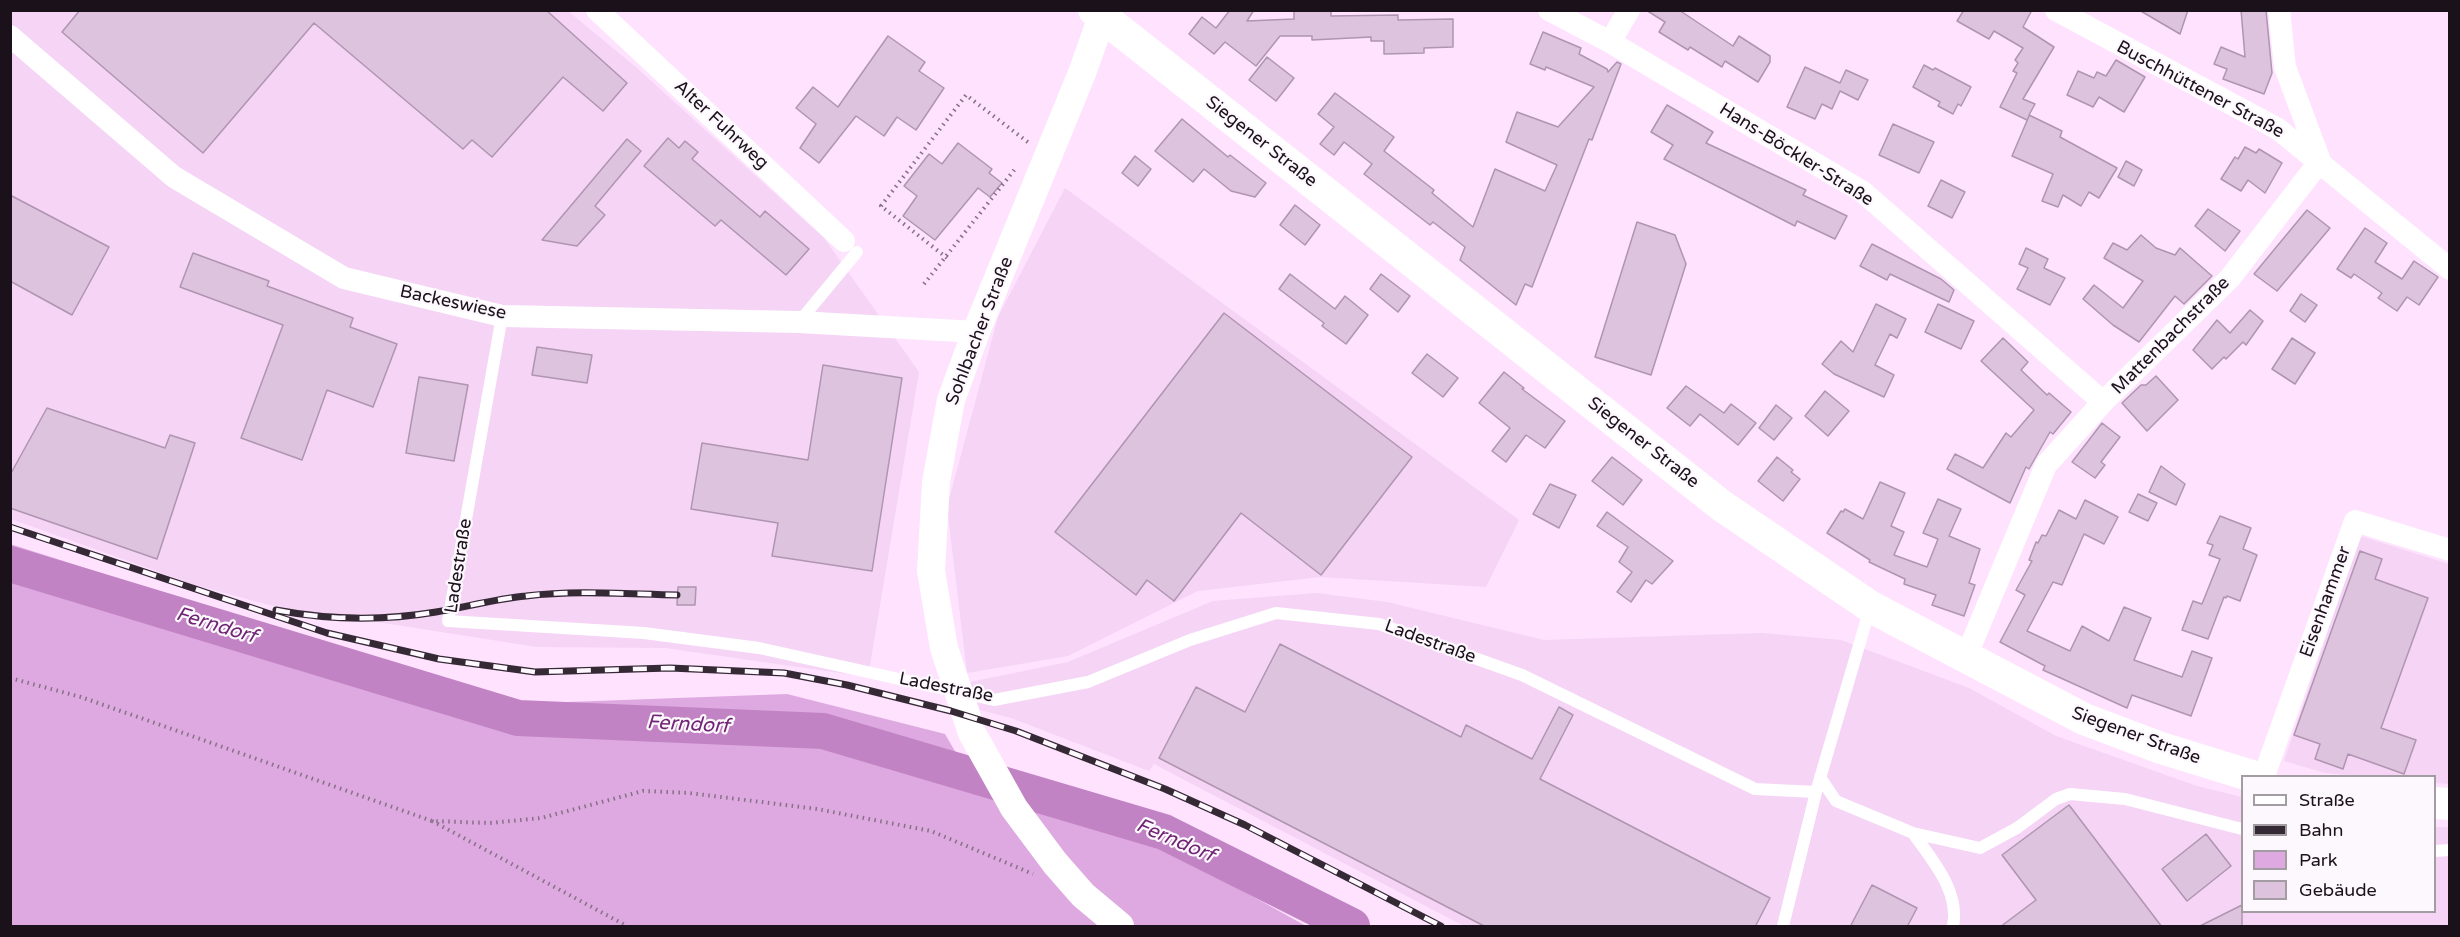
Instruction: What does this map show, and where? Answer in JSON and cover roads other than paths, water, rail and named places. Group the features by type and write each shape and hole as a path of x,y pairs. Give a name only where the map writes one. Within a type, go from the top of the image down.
{"main road":[{"name":"Siegener Straße","path":"1100,13 1722,506 1871,607 2084,719 2161,748 2246,775"}],"street":[{"name":"Alter Fuhrweg","path":"597,10 850,247"},
{"name":"Hans-Böckler-Straße","path":"1549,10 1610,42 1863,192 2103,402"},
{"path":"1610,42 1629,10"},
{"name":"Buschhüttener Straße","path":"2056,10 2278,129 2450,269"},
{"path":"2279,10 2285,67 2320,161"},
{"name":"Sohlbacher Straße","path":"1100,13 1021,225 976,332 951,400 936,482 931,571 944,648 972,733 1049,870 1120,927"},
{"name":"Backeswiese","path":"10,36 174,177 344,278 502,316 799,322 976,332"},
{"name":"Mattenbachstraße","path":"1966,657 2046,465 2103,402 2230,278 2320,161"},
{"name":"Eisenhammer","path":"2265,775 2355,521 2450,550"}],"lane":[{"path":"799,322 850,247"},
{"name":"Ladestraße","path":"502,316 448,621 644,633 759,648 994,700 1088,682 1190,640 1276,613 1379,624 1522,675 1755,789 1816,792"},
{"path":"1784,927 1820,777 1871,607"},
{"path":"1820,777 1836,801 1913,833 1980,848 2017,828 2056,799 2070,794 2125,799 2241,829"},
{"path":"1913,833 1938,868 1953,899 1955,917 1953,927"}],"waterway":[{"name":"Ferndorf","path":"10,564 518,718 823,731 1164,832 1352,926"}],"railway":[{"path":"10,527 327,633 439,659 535,672 670,668 784,673 847,685 951,711 1016,731 1165,789 1245,825 1441,926"},
{"path":"276,610 316,616 376,618 416,615 503,599 545,594 677,595"}]}
